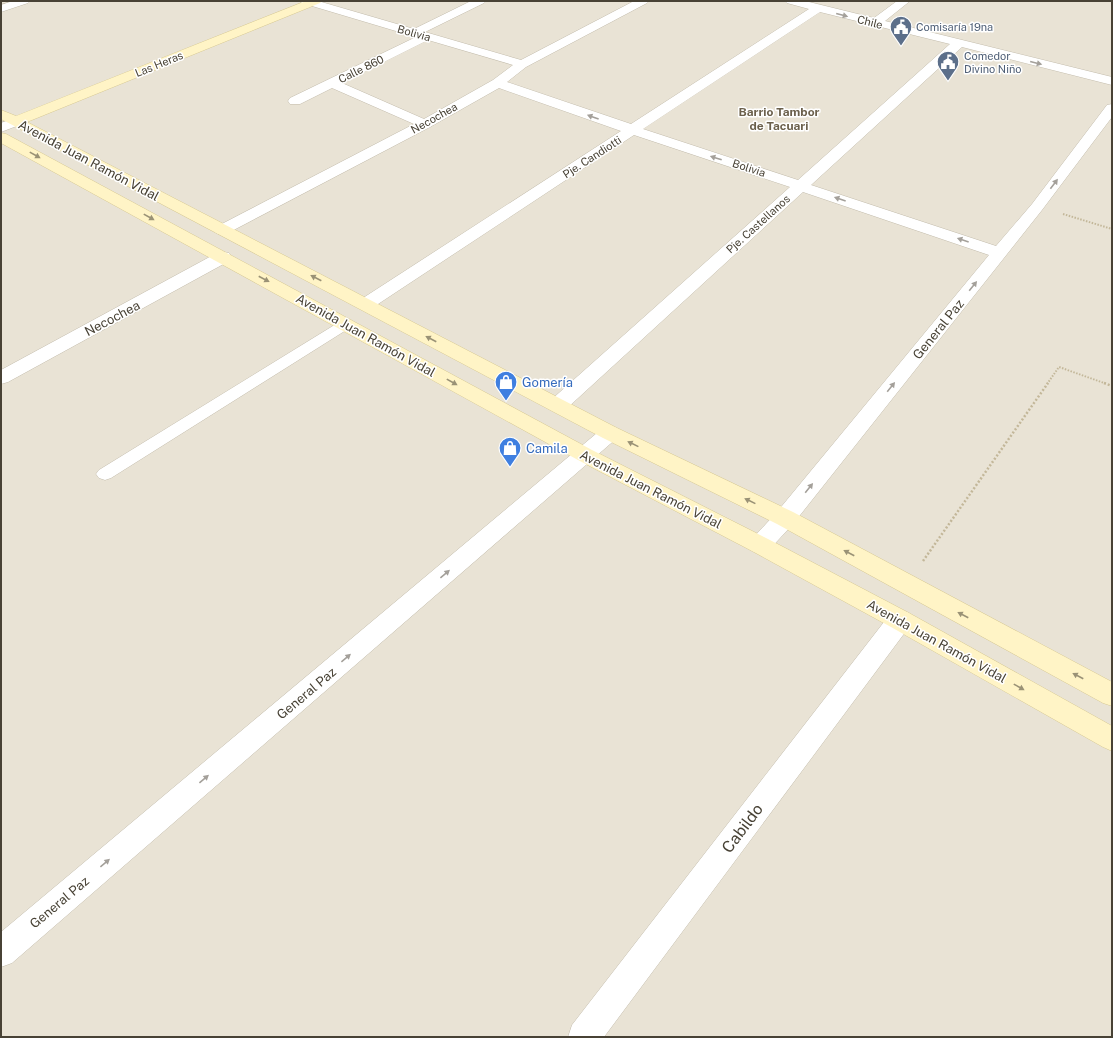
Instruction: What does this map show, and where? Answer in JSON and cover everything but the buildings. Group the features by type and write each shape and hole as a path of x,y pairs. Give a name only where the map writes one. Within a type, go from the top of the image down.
{"main road":[{"name":"Las Heras","path":"5,120 297,1"},
{"name":"Las Heras","path":"5,120 312,2"},
{"name":"Avenida Juan Ramón Vidal","path":"5,120 366,304 610,433 785,518 1112,695"},
{"name":"Avenida Juan Ramón Vidal","path":"1,137 585,455 760,545 900,620 1112,739"}],"street":[{"path":"1,9 24,1"},
{"path":"414,33 480,1"},
{"name":"Necochea","path":"222,230 425,124 498,83 522,64 643,1"},
{"name":"Chile","path":"791,1 1112,81"},
{"path":"875,23 904,1"},
{"name":"Bolivia","path":"312,2 522,64"},
{"name":"Pje. Candiotti","path":"366,304 818,8"},
{"name":"Calle 860","path":"295,101 428,36"},
{"name":"Pje. Castellanos","path":"558,405 959,43"},
{"path":"331,83 425,124"},
{"name":"Bolivia","path":"498,83 632,131 802,186 1000,253"},
{"name":"General Paz","path":"760,545 785,518 1000,253 1112,108"},
{"name":"Necochea","path":"1,378 223,257"},
{"name":"General Paz","path":"1,952 610,433"},
{"name":"Cabildo","path":"584,1037 900,620"}],"lane":[{"path":"105,474 346,324"}],"path":[{"path":"1037,207 1112,229"},
{"path":"906,584 1059,367 1112,386"}],"shaded area":[{"path":"1,1 1112,1 1112,1037 1,1037"}],"place":[{"name":"Comisaría 19na","path":"901,46"},
{"name":"Comedor Divino Niño","path":"948,82"},
{"name":"Gomería","path":"506,402"},
{"name":"Camila","path":"510,468"}],"district":[{"name":"Barrio Tambor de Tacuari","path":"779,119"}]}
